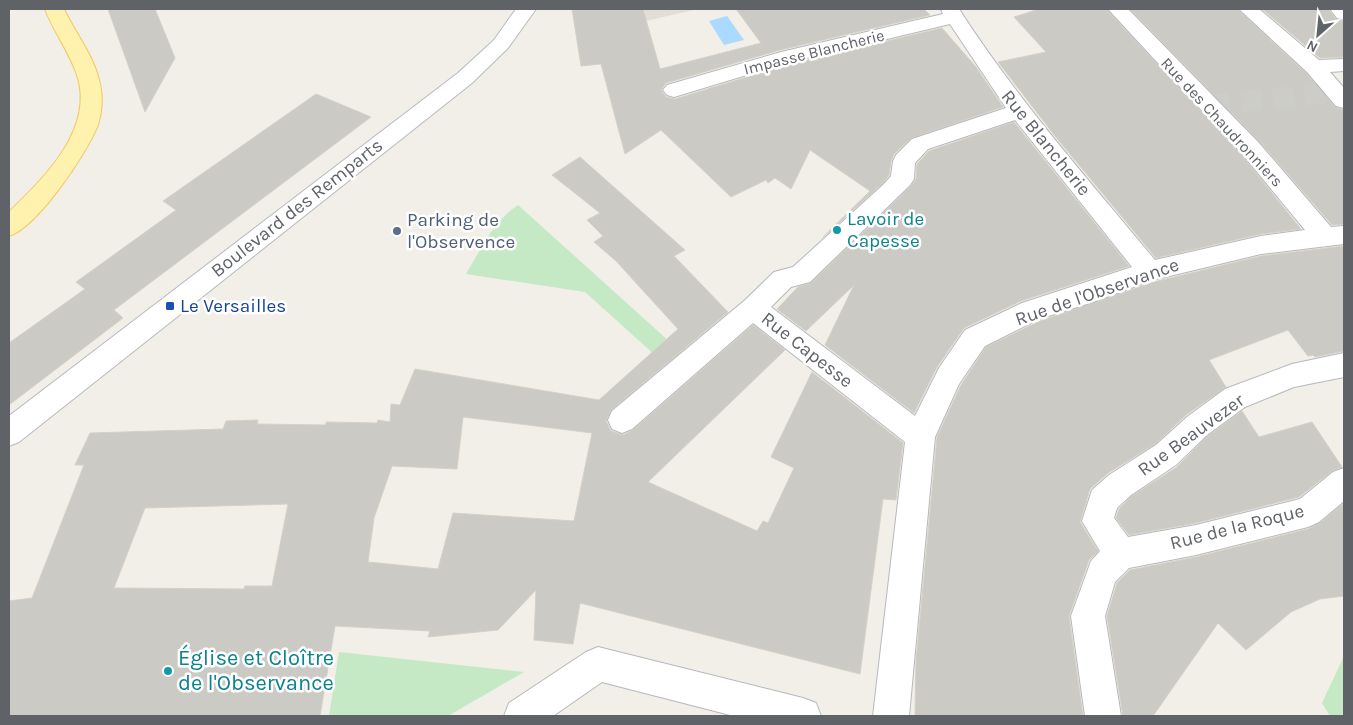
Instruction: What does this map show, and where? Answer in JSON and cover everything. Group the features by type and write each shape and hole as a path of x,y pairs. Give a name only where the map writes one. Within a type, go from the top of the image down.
{"main road":[{"path":"9,228 60,170 82,140 92,110 90,84 54,9"}],"street":[{"name":"Boulevard des Remparts","path":"9,433 465,78 501,44 526,9"},
{"name":"Rue des Chaudronniers","path":"1117,9 1334,235"},
{"path":"1248,9 1314,67 1344,101"},
{"path":"1339,9 1344,14"},
{"name":"Impasse Blancherie","path":"674,90 781,58 952,13"},
{"name":"Rue Blancherie","path":"952,13 984,64 1019,111 1150,271"},
{"path":"1314,67 1344,65"},
{"name":"Rue Capesse","path":"920,437 753,308 783,279 801,275 892,190 902,179 912,152 1019,111"},
{"name":"Rue de l'Observance","path":"892,716 920,437 949,376 975,338 1030,311 1081,296 1150,271 1261,245 1334,235"},
{"path":"622,420 753,308"},
{"name":"Rue Beauvezer","path":"1121,554 1098,521 1103,500 1120,485 1166,455 1197,426 1235,398 1292,376 1344,365"},
{"name":"Rue de la Roque","path":"1121,554 1196,540 1308,512 1344,482"},
{"path":"1103,716 1088,616 1102,572 1121,554"},
{"path":"522,716 598,664 803,716"}],"shaded area":[{"path":"638,9 698,9 646,21 635,14"}],"green space":[{"path":"518,205 681,352 666,365 585,292 466,274 495,228"},
{"path":"339,652 524,672 448,716 329,716"},
{"path":"1344,656 1344,716 1330,716 1322,703"}],"water":[{"path":"727,16 744,40 724,45 709,21"}],"building":[{"path":"108,9 155,9 175,58 145,112"},
{"path":"572,9 643,9 660,69 761,43 736,9 924,9 930,15 780,50 666,83 661,90 666,97 675,99 786,65 942,28 976,67 1003,107 911,138 894,154 889,175 883,183 823,237 870,191 810,150 791,189 775,178 768,183 766,180 731,197 661,130 625,154 601,64 581,66"},
{"path":"1039,9 1106,9 1242,156 1301,229 1261,234 1156,258 1055,136 998,62 1046,52 1014,17"},
{"path":"1130,9 1237,9 1306,73 1335,107 1344,110 1344,224 1332,225 1260,142"},
{"path":"1262,9 1328,9 1336,19 1344,22 1344,57 1320,58"},
{"path":"316,94 371,117 114,310 123,318 9,405 9,343 85,289 76,282 176,210 163,201"},
{"path":"1014,122 1129,266 1021,301 964,328 937,367 914,413 825,345 854,285 806,331 777,309 798,287 811,283 911,186 916,179 917,164 929,151"},
{"path":"580,157 685,250 674,256 728,312 611,410 606,421 611,431 623,435 633,430 753,325 785,350 648,482 757,531 763,521 768,523 794,468 771,457 812,372 903,443 896,500 883,499 860,674 580,603 573,644 534,640 536,590 498,630 428,637 430,631 335,626 320,716 9,716 9,601 32,598 84,465 75,465 90,433 223,429 226,421 258,420 257,424 326,425 326,422 377,423 378,420 390,422 391,404 400,405 415,369 599,400 678,329 616,261 594,242 603,236 587,220 600,213 552,175","holes":["463,417 592,433 574,521 453,513 438,569 368,562 374,518 392,466 457,469","288,504 272,586 245,586 244,589 114,588 145,508"]},
{"path":"1344,246 1344,351 1315,357 1313,355 1308,356 1288,330 1209,360 1226,387 1186,415 1155,444 1108,473 1090,489 1080,522 1098,551 1089,560 1069,616 1083,716 915,716 916,661 937,437 961,385 986,347 1040,321 1154,282 1261,256"},
{"path":"1242,411 1259,437 1312,422 1342,467 1332,471 1299,497 1196,523 1129,535 1116,518 1119,509 1132,496 1177,467 1208,436"},
{"path":"1344,503 1344,596 1320,599 1291,612 1246,650 1218,623 1153,716 1123,716 1107,616 1117,583 1130,570 1196,557 1308,529 1320,523"}],"tunnel":[{"path":"1209,105 1336,92"}],"place":[{"name":"Lavoir de Capesse","path":"837,230"},
{"name":"Parking de l'Observence","path":"397,231"},
{"name":"Le Versailles","path":"170,306"},
{"name":"Église et Cloître de l'Observance","path":"168,671"}]}
